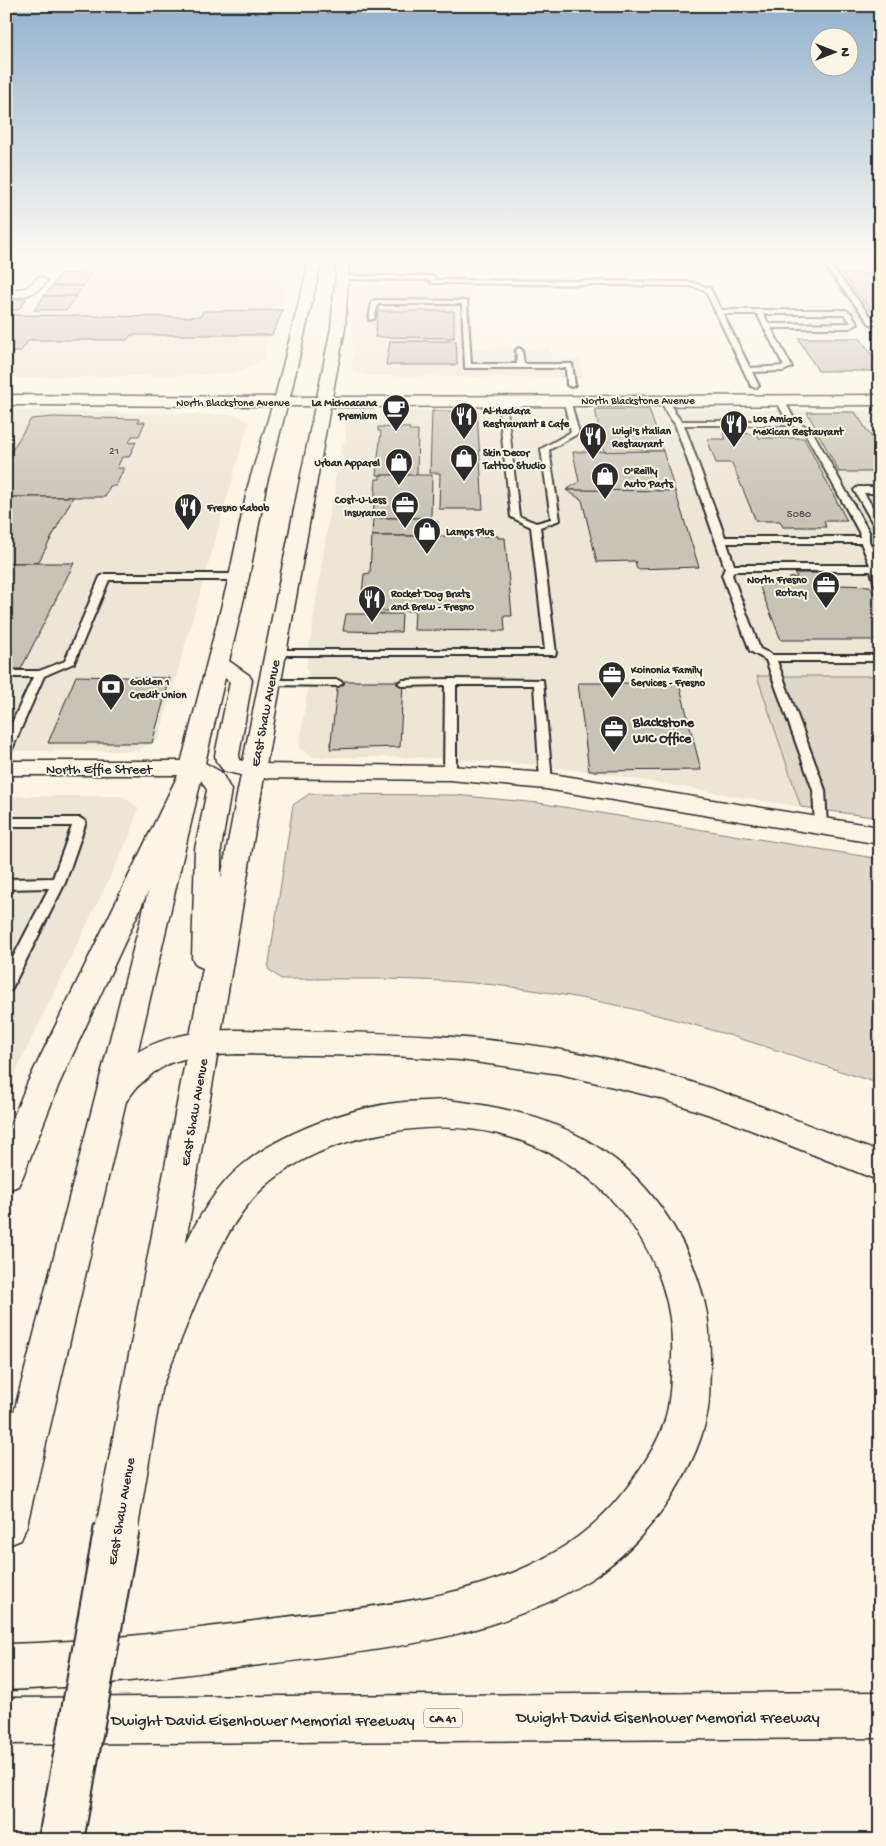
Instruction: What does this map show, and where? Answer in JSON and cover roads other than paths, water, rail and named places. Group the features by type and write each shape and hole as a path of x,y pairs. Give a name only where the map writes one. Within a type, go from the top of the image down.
{"main road":[{"path":"299,390 305,344"},
{"path":"6,1525 239,577 257,486 299,390 324,344"},
{"name":"North Blackstone Avenue","path":"6,400 299,390 346,385"},
{"name":"North Blackstone Avenue","path":"566,385 589,385"},
{"path":"737,386 880,386"},
{"name":"North Blackstone Avenue","path":"299,390 502,401 880,400"},
{"name":"East Shaw Avenue","path":"61,1840 205,1044 252,771 275,653 299,390"},
{"path":"218,662 242,680 227,755 228,762 232,766 252,771 450,773 546,781 880,836"},
{"name":"North Effie Street","path":"6,768 192,769"},
{"path":"192,769 206,772 216,782 219,790 208,849 205,1044"},
{"path":"6,1176 43,1084 192,769"},
{"path":"113,1095 133,1070 146,1060 181,1047 205,1044 428,1046 500,1053 577,1066 672,1089 723,1106 880,1167"},
{"path":"6,1667 140,1658 426,1620 484,1606 569,1568 599,1547 622,1525 645,1497 666,1466 686,1420 692,1345 690,1319 682,1286 669,1253 651,1222 626,1190 596,1162 560,1141 509,1122 492,1118 452,1114 416,1114 380,1119 324,1136 280,1156 253,1177 227,1204 204,1240 143,1384"},
{"name":"Dwight David Eisenhower Memorial Freeway","path":"6,1721 880,1715"}],"lane":[{"path":"467,344 468,366 569,366 566,385"},
{"path":"735,344 755,386"},
{"path":"747,370 783,369 788,367 776,344"},
{"path":"520,350 521,366"},
{"path":"502,401 515,517 535,526 556,520 545,449 576,433 566,400"},
{"path":"666,400 671,414 679,423 722,540 730,568 727,575 755,651 771,658 880,658"},
{"path":"780,400 792,423"},
{"path":"679,423 792,423 807,429 864,532 863,540 876,568 875,577 880,586"},
{"path":"880,490 858,490 880,527"},
{"path":"275,653 551,653 535,526"},
{"path":"722,540 863,540"},
{"path":"730,568 876,568"},
{"path":"6,674 40,674 69,663 105,577 239,577"},
{"path":"771,658 819,790 821,826"},
{"path":"6,749 40,674"},
{"path":"450,773 451,682"},
{"path":"403,683 539,682 546,781"},
{"path":"269,683 338,683"},
{"path":"6,822 80,822 58,883 6,986"},
{"path":"6,884 58,883"}],"place":[{"name":"La Michoacana Premium","path":"396,432"},
{"name":"Al-Hadara Restraurant & Cafe","path":"464,440"},
{"name":"Los Amigos Mexican Restaurant","path":"734,448"},
{"name":"Luigi's Italian Restaurant","path":"593,460"},
{"name":"Skin Decor Tattoo Studio","path":"464,482"},
{"name":"Urban Apparel","path":"399,486"},
{"name":"O'Reilly Auto Parts","path":"605,500"},
{"name":"Cost-U-Less Insurance","path":"405,529"},
{"name":"Fresno Kabob","path":"188,531"},
{"name":"Lamps Plus","path":"427,555"},
{"name":"North Fresno Rotary","path":"826,609"},
{"name":"Rocket Dog Brats and Brew - Fresno","path":"372,623"},
{"name":"Koinonia Family Services - Fresno","path":"612,699"},
{"name":"Golden 1 Credit Union","path":"111,711"},
{"name":"Blackstone WIC Office","path":"614,753"}]}
